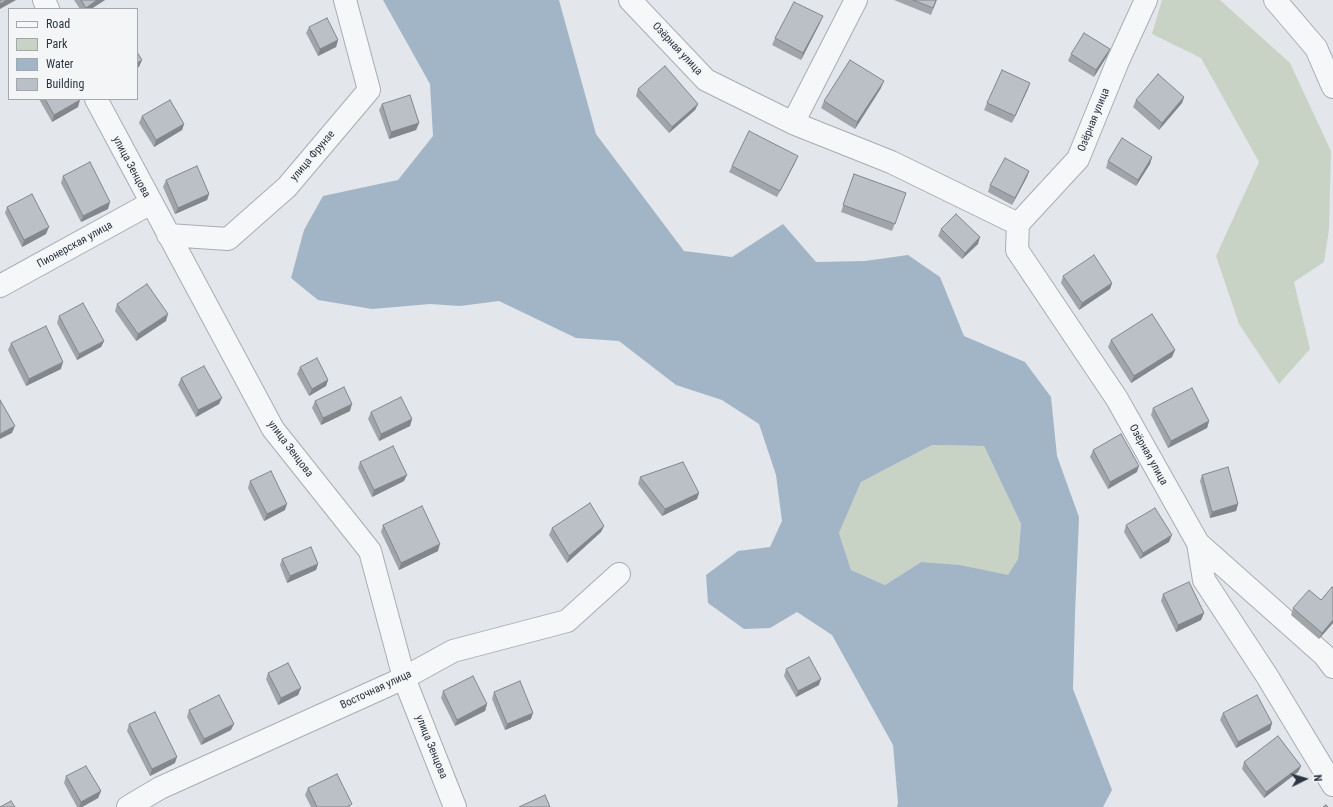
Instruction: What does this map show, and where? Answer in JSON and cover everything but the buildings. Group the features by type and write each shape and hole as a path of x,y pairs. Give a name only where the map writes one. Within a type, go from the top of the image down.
{"street":[{"name":"улица Фрунзе","path":"168,235 228,239 287,187 369,90 344,0"},
{"name":"Озёрная улица","path":"630,0 706,80 794,123 891,162 1018,224"},
{"path":"794,123 856,0"},
{"name":"Озёрная улица","path":"1146,0 1118,61 1078,159 1018,224 1017,250 1117,399 1198,543 1330,656"},
{"path":"1275,0 1324,53 1333,87"},
{"name":"улица Зенцова","path":"97,100 273,429 370,551 404,678 455,807"},
{"name":"Пионерская улица","path":"0,286 151,203"},
{"path":"1198,543 1204,580 1267,676 1333,784"},
{"name":"Восточная улица","path":"128,807 160,788 404,678 453,651 567,621 619,574"}],"green space":[{"path":"1162,0 1220,0 1290,63 1331,151 1329,229 1324,262 1294,282 1310,349 1279,384 1239,324 1216,256 1259,162 1201,58 1152,34"},
{"path":"932,445 984,446 1021,524 1018,559 1008,576 960,565 921,562 885,585 851,570 839,533 861,482"}],"water":[{"path":"383,0 559,0 596,134 684,251 732,257 783,224 816,262 865,261 908,255 940,277 964,336 1025,362 1051,397 1057,456 1079,517 1073,689 1112,790 1103,807 897,807 898,803 893,745 832,635 797,612 770,628 744,629 708,603 706,575 738,551 770,547 782,521 776,475 759,424 722,400 676,385 619,341 576,338 499,301 460,306 430,304 372,309 318,300 291,278 304,230 323,196 398,180 433,136 430,84","holes":["932,445 984,446 1021,524 1018,559 1008,575 960,565 921,562 885,585 851,570 839,533 861,482"]}]}
